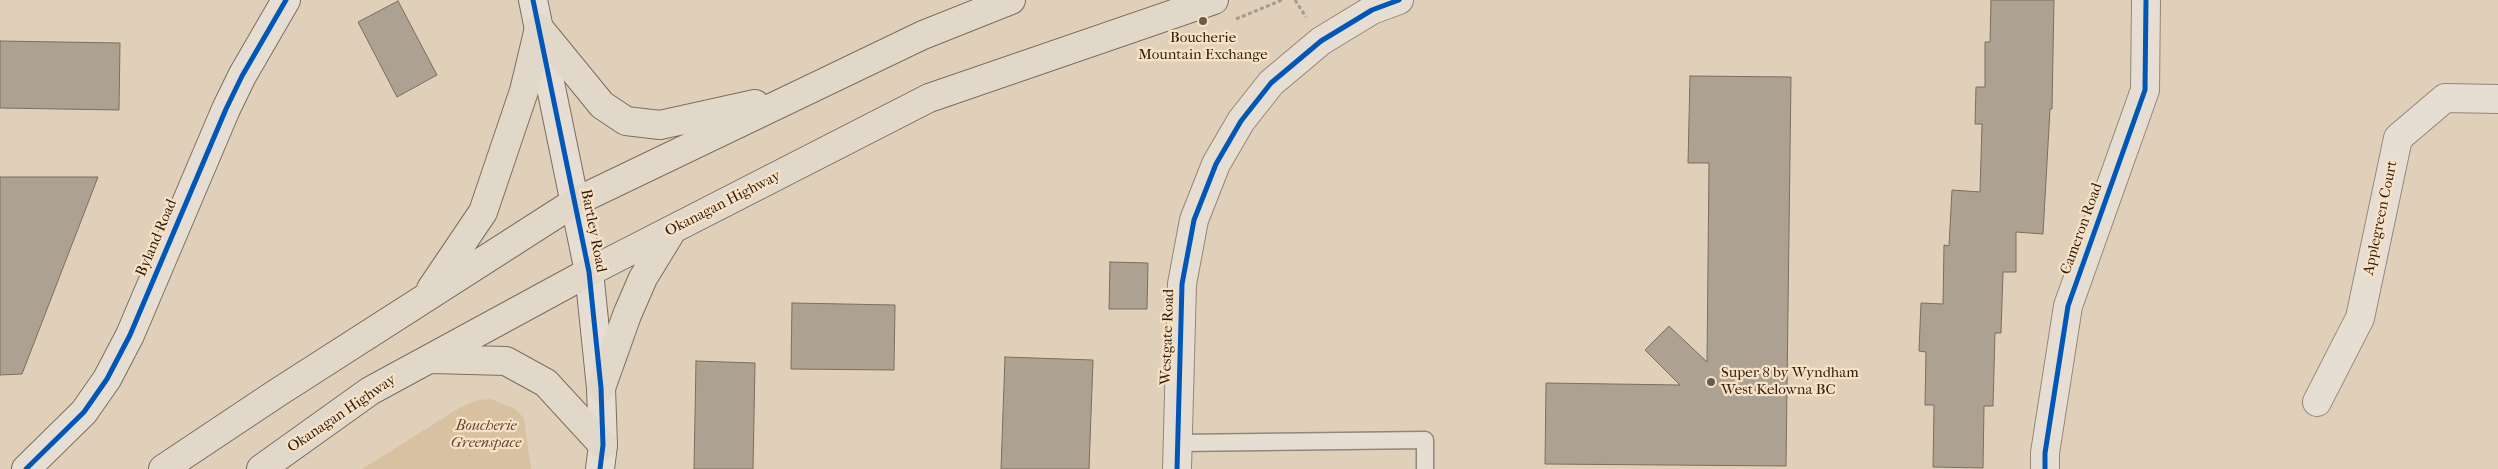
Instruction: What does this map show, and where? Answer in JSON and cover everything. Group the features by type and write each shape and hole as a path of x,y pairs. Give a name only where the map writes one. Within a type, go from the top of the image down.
{"highway":[{"path":"163,469 575,202 923,35 1011,0"},
{"name":"Okanagan Highway","path":"261,469 370,391 589,272 929,98 1214,0"},
{"path":"539,28 602,105 626,120 660,125 803,93"},
{"path":"426,298 483,212 524,91 539,28"},
{"path":"601,388 627,315 640,285 673,229"},
{"path":"430,358 506,361 546,383 602,457"}],"street":[{"name":"Byland Road","path":"26,469 84,412 107,379 130,335 238,84 286,0"},
{"name":"Bartley Road","path":"533,0 589,272 601,388 602,457"},
{"name":"Westgate Road","path":"1177,456 1182,284 1194,220 1216,164 1242,121 1271,83 1320,41 1372,10 1400,0"},
{"name":"Cameron Road","path":"2045,469 2045,452 2068,306 2145,90 2146,0"},
{"name":"Applegreen Court","path":"2317,402 2360,318 2398,138 2445,98 2498,99"}],"lane":[{"path":"1177,456 1424,440 1424,469"}],"green space":[{"name":"Boucherie Greenspace","path":"491,399 515,409 524,418 531,469 362,469 459,408 478,400"}],"building":[{"path":"1991,0 2054,0 2052,109 2050,109 2043,234 2016,232 2016,272 2003,272 2001,333 1995,333 1993,406 1984,406 1983,468 1933,467 1934,405 1925,405 1926,352 1919,351 1921,303 1943,304 1944,245 1949,246 1952,190 1980,192 1982,124 1975,124 1976,87 1985,87 1985,42 1990,42"},
{"path":"398,1 437,75 397,97 358,22"},
{"path":"0,41 120,43 119,110 0,108"},
{"path":"1690,76 1791,77 1786,466 1545,464 1546,383 1680,385 1645,350 1669,326 1707,362 1709,163 1688,163"},
{"path":"0,177 98,177 22,374 0,375"},
{"path":"1110,262 1148,263 1147,309 1109,309"},
{"path":"792,303 895,305 894,370 791,369"},
{"path":"1005,357 1093,360 1089,469 1001,469"},
{"path":"696,361 755,363 753,469 694,469"}],"cycle path":[{"path":"26,469 84,412 107,379 130,335 226,109 242,76 286,0"},
{"path":"533,0 589,272 601,388 603,445 600,469"},
{"path":"1177,469 1182,284 1194,220 1216,164 1241,121 1271,83 1321,41 1372,10 1399,0"},
{"path":"2045,469 2045,453 2068,306 2145,90 2146,0"}],"place":[{"name":"Boucherie Mountain Exchange","path":"1203,21"},
{"name":"Super 8 by Wyndham West Kelowna BC","path":"1711,382"}]}
